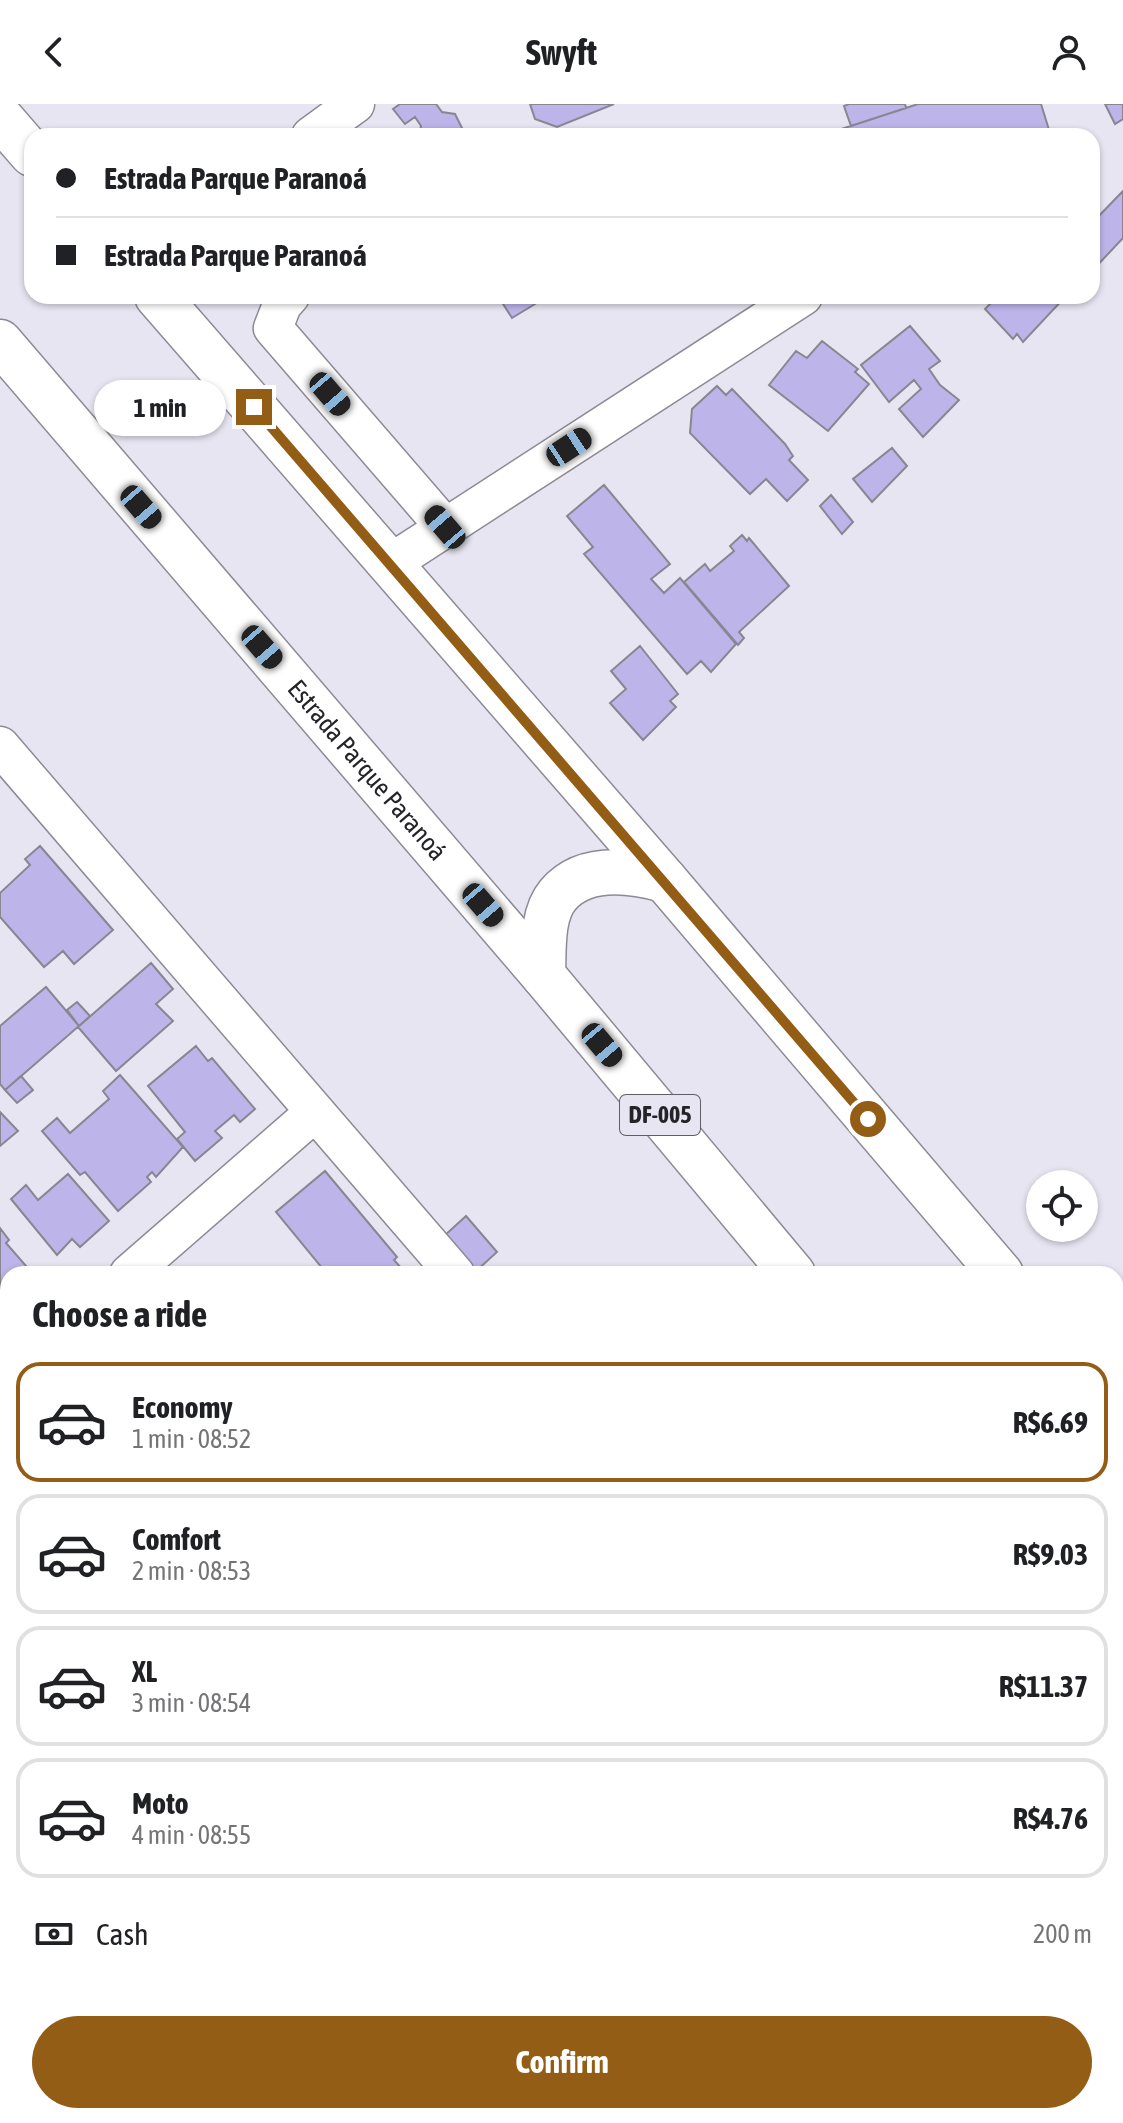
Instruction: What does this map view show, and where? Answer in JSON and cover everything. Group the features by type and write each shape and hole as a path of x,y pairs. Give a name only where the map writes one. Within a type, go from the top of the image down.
{"main road":[{"path":"0,117 24,145"},
{"path":"164,304 665,880 994,1266"},
{"name":"Estrada Parque Paranoá","path":"0,342 543,975 786,1266"},
{"path":"543,975 545,930 557,896 582,879 607,872 635,872 665,880"}],"street":[{"path":"322,128 355,104"},
{"path":"391,563 791,304"},
{"path":"273,307 445,527"},
{"path":"8,772 315,1112 448,1266"},
{"path":"138,1266 315,1112"}],"building":[{"path":"400,104 436,104 442,112 455,114 462,128 421,128 415,117 405,124 393,109"},
{"path":"530,104 614,104 557,127 535,119"},
{"path":"905,104 906,108 851,126 844,106"},
{"path":"918,104 1041,104 1048,128 844,128"},
{"path":"1105,104 1123,104 1123,119 1115,124"},
{"path":"1123,191 1123,238 1100,262 1100,215"},
{"path":"503,304 535,304 512,318"},
{"path":"990,304 1059,304 1023,342 1017,334 1013,339 985,309"},
{"path":"910,326 940,361 929,369 940,385 959,400 923,437 899,409 921,389 914,380 889,402 861,365"},
{"path":"822,341 858,369 855,372 869,384 828,431 769,385 796,351 807,358"},
{"path":"717,386 726,395 732,389 785,444 793,456 789,460 808,480 787,501 766,479 750,494 690,433 692,409"},
{"path":"892,448 907,466 872,502 853,479"},
{"path":"604,485 670,564 651,579 664,593 680,578 736,644 711,672 701,661 687,674 584,554 593,547 567,516"},
{"path":"831,495 853,522 842,534 820,506"},
{"path":"742,535 747,541 749,538 789,586 739,632 744,638 738,645 684,582 705,564 710,571 734,551 730,546"},
{"path":"640,646 678,694 670,701 676,707 643,740 610,703 626,689 611,671"},
{"path":"40,846 113,930 74,964 63,951 44,967 0,917 0,893 30,865 25,859"},
{"path":"151,963 173,989 156,1004 173,1021 116,1071 78,1027"},
{"path":"46,987 79,1026 5,1090 0,1084 0,1026"},
{"path":"77,1002 90,1016 79,1026 67,1010"},
{"path":"196,1046 208,1061 212,1058 255,1109 240,1122 234,1115 215,1131 222,1138 195,1161 177,1139 185,1132 148,1086"},
{"path":"120,1075 183,1147 156,1177 152,1172 147,1177 151,1182 118,1211 85,1172 80,1175 42,1131 57,1118 70,1133 109,1099 103,1091"},
{"path":"21,1076 33,1090 17,1103 5,1090"},
{"path":"0,1112 18,1131 0,1146"},
{"path":"325,1171 397,1257 394,1260 399,1266 320,1266 276,1212"},
{"path":"68,1174 109,1221 80,1247 72,1239 57,1255 11,1199 26,1185 38,1200"},
{"path":"466,1216 497,1252 482,1266 470,1266 443,1237"},
{"path":"0,1228 9,1240 6,1243 26,1266 0,1266"}],"route":[{"path":"254,407 868,1119"}]}
